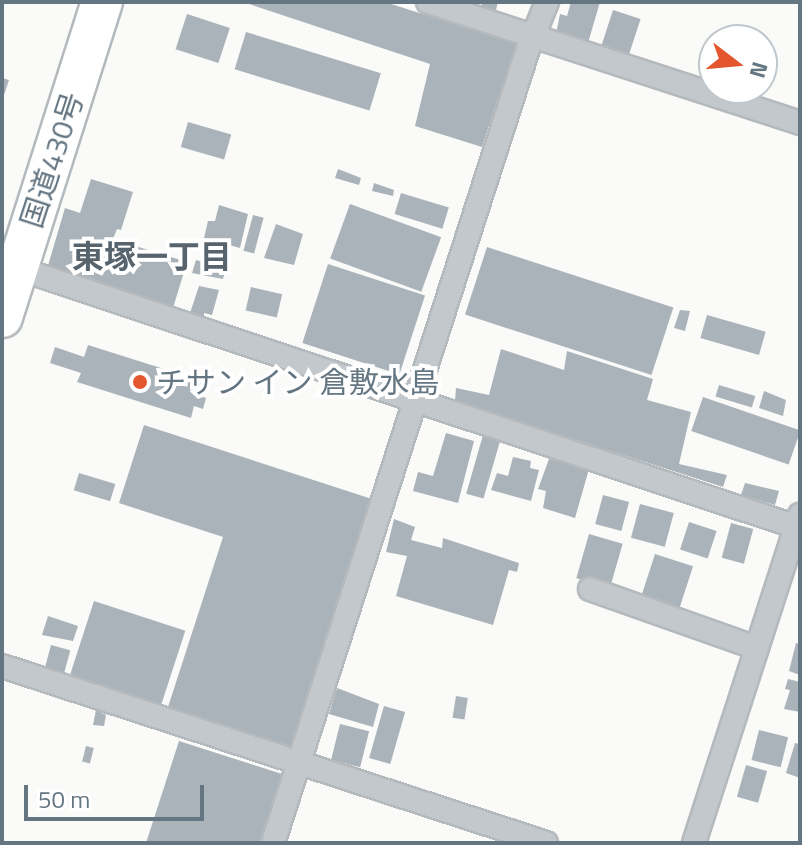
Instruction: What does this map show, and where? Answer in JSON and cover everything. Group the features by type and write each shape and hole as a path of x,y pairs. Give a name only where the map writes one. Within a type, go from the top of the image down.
{"highway":[{"name":"国道430号","path":"2,229 73,2"},
{"name":"国道430号","path":"2,317 10,265 102,2"}],"street":[{"path":"428,2 800,123"},
{"path":"273,843 415,399 547,2"},
{"path":"10,265 799,523 694,843"},
{"path":"590,589 757,648"},
{"path":"2,666 546,843"}],"building":[{"path":"243,2 385,2 516,44 482,147 415,126 430,64"},
{"path":"483,2 498,2 496,10 481,6"},
{"path":"571,2 600,2 588,43 556,34 560,14 567,16"},
{"path":"613,10 641,19 629,55 601,46"},
{"path":"187,14 230,28 218,63 176,49"},
{"path":"246,32 381,73 369,111 235,69"},
{"path":"2,78 9,80 3,98 2,98"},
{"path":"188,122 231,134 224,159 181,147"},
{"path":"338,169 361,178 359,185 335,178"},
{"path":"91,179 133,192 121,230 117,229 113,239 187,262 173,308 47,269 65,208 80,213"},
{"path":"374,183 394,190 393,196 372,191"},
{"path":"401,193 449,208 442,229 395,214"},
{"path":"350,204 441,237 421,292 330,259"},
{"path":"219,205 248,214 240,248 204,238 208,221 215,221"},
{"path":"253,215 264,218 254,254 243,251"},
{"path":"276,224 303,234 294,265 264,258"},
{"path":"206,241 231,250 223,279 192,273 196,260 203,262"},
{"path":"487,247 673,308 651,375 465,315"},
{"path":"328,264 425,296 399,374 302,343"},
{"path":"199,286 219,290 212,315 204,313 204,317 190,313"},
{"path":"251,287 282,294 277,318 246,310"},
{"path":"680,310 690,311 685,331 674,328"},
{"path":"707,315 766,332 759,355 700,338"},
{"name":"チサン イン 倉敷水島","path":"88,345 202,381 198,395 206,398 203,409 194,406 191,418 77,382 81,373 50,363 55,347 84,357"},
{"path":"501,349 564,370 567,351 653,379 647,400 691,412 679,464 727,475 723,487 455,401 456,388 489,395"},
{"path":"719,385 755,396 752,408 715,396"},
{"path":"764,391 786,400 783,416 759,408"},
{"path":"703,397 800,430 789,465 691,431"},
{"path":"144,425 372,499 292,747 168,707 223,537 119,503"},
{"path":"446,433 474,441 458,503 413,491 418,472 433,476"},
{"path":"483,435 500,440 483,499 466,494"},
{"path":"513,457 531,461 530,468 539,470 531,501 491,490 497,473 508,476"},
{"path":"549,459 589,469 575,518 543,508 546,491 538,489"},
{"path":"79,473 115,484 110,501 74,490"},
{"path":"745,483 779,491 775,505 741,495"},
{"path":"603,495 629,502 621,531 595,524"},
{"path":"640,504 674,513 665,547 631,538"},
{"path":"394,519 415,527 411,540 442,548 443,538 519,563 517,572 509,570 493,625 396,596 407,556 386,552"},
{"path":"689,522 717,531 708,559 680,550"},
{"path":"731,523 753,529 744,564 722,558"},
{"path":"589,534 623,544 610,588 576,578"},
{"path":"655,554 693,566 679,611 640,599"},
{"path":"94,601 185,631 161,706 70,676"},
{"path":"48,616 78,626 73,641 42,635"},
{"path":"796,643 800,644 800,675 789,671"},
{"path":"51,645 70,650 64,674 45,669"},
{"path":"788,679 800,682 800,712 784,709 790,690 785,689"},
{"path":"337,688 379,704 373,727 329,714"},
{"path":"456,696 468,698 464,720 453,718"},
{"path":"384,706 405,712 390,764 369,758"},
{"path":"96,710 106,715 104,726 93,725"},
{"path":"340,724 369,731 360,767 331,760"},
{"path":"759,730 788,737 781,767 752,760"},
{"path":"179,741 282,774 260,843 146,843"},
{"path":"795,743 800,744 800,778 786,773"},
{"path":"86,746 94,748 90,763 82,762"},
{"path":"746,765 767,771 758,803 737,797"}],"place":[{"name":"チサン イン 倉敷水島","path":"140,382"}],"district":[{"name":"東塚一丁目","path":"152,256"}]}
